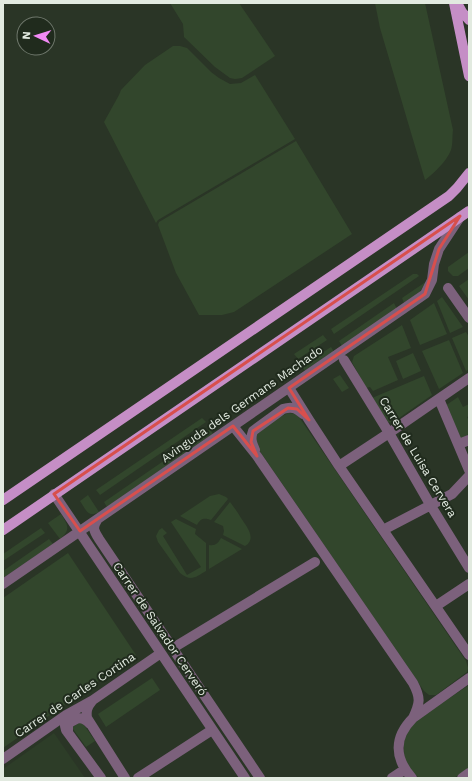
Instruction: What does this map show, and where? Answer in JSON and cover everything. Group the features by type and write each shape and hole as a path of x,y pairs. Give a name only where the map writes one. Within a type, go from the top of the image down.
{"main road":[{"path":"456,3 469,20"},
{"path":"456,3 469,76"},
{"path":"3,500 449,196 458,188 469,173"},
{"name":"Avinguda dels Germans Machado","path":"3,530 465,213"}],"street":[{"name":"Avinguda dels Germans Machado","path":"3,584 425,294 432,280 434,264 439,249 465,213"},
{"path":"448,288 469,318"},
{"name":"Carrer de Luisa Cervera","path":"344,360 469,568"},
{"path":"339,466 469,378"},
{"path":"289,388 339,466 469,655"},
{"path":"439,399 469,470"},
{"path":"257,456 251,442 253,431 284,410 292,407 297,409 309,420"},
{"path":"233,426 257,456 413,683 418,693 417,709 413,718"},
{"path":"459,444 469,440"},
{"path":"383,530 452,494 469,476"},
{"name":"Carrer de Salvador Cerveró","path":"54,494 245,778"},
{"name":"Carrer de Salvador Cerveró","path":"97,520 94,526 95,532 99,539 260,778"},
{"path":"173,648 315,562"},
{"path":"436,606 469,584"},
{"name":"Carrer de Carles Cortina","path":"3,759 66,715 93,700 161,653"},
{"path":"412,778 404,770 398,755 399,743 406,724 469,678"},
{"path":"93,700 88,706 86,712 87,718 125,778"},
{"path":"66,715 64,725 68,733 101,778"},
{"path":"68,733 68,724 77,718 85,719 90,724"},
{"path":"138,778 212,730"},
{"path":"392,778 404,770"},
{"path":"462,778 469,774"}],"highlighted area":[{"path":"460,216 439,249 425,294 289,388 309,420 297,409 288,408 253,431 251,442 257,456 233,426 80,531 54,494"}],"shaded area":[{"path":"170,3 239,3 275,56 242,78 230,78 215,67 184,37 183,24"},
{"path":"375,3 425,3 453,130 452,148 449,154 433,174 425,180 380,28"},
{"path":"173,46 187,48 211,72 230,84 241,83 255,75 295,139 158,220 156,223 104,122 121,90 145,65"},
{"path":"296,141 352,234 234,312 222,315 199,315 176,273 158,225 159,222"},
{"path":"469,252 469,268 458,276 453,276 448,271 448,267"},
{"path":"413,274 417,274 419,276 334,334 331,329"},
{"path":"469,279 469,300 459,286"},
{"path":"427,281 419,293 404,303 402,298"},
{"path":"442,297 463,327 450,333 437,301"},
{"path":"394,303 397,309 342,346 339,341"},
{"path":"434,303 447,334 420,345 410,320"},
{"path":"402,325 411,348 388,357 398,380 373,391 370,387 366,388 352,362 354,356"},
{"path":"466,332 469,337 469,369 466,371 452,338"},
{"path":"323,335 327,340 298,359 294,354"},
{"path":"449,340 463,373 439,389 422,351"},
{"path":"331,347 334,352 305,371 302,366"},
{"path":"413,353 421,371 403,379 396,361"},
{"path":"340,375 349,388 342,392 333,379"},
{"path":"424,376 432,395 392,423 388,422 372,398"},
{"path":"458,397 463,407 469,404 469,416 467,417 469,421 469,434 460,439 445,406"},
{"path":"288,413 296,414 299,417 466,661 468,668 467,672 436,695 429,695 424,691 257,447 255,435 276,419"},
{"path":"202,418 206,422 100,495 96,490"},
{"path":"210,429 213,434 107,507 104,502"},
{"path":"219,494 228,499 211,520 203,519 197,525 180,516 210,496"},
{"path":"88,495 99,512 95,514 90,514 80,501"},
{"path":"230,502 250,533 251,536 249,543 245,546 223,535 223,526 214,522"},
{"path":"61,514 67,524 67,530 60,539 48,523"},
{"path":"176,519 196,529 195,534 206,543 206,571 193,578 184,576 180,573 158,542 156,536 162,528 167,533 163,536 187,575 201,567 171,522"},
{"path":"41,528 45,533 3,561 3,554"},
{"path":"221,538 242,549 209,569 209,545 216,544"},
{"path":"49,539 53,544 3,578 3,571"},
{"path":"68,553 136,655 3,748 3,598"},
{"path":"152,678 160,690 106,727 98,714"},
{"path":"469,685 469,768 454,778 418,777 411,770 406,761 404,741 406,734 419,719"},
{"path":"82,722 95,741 86,747 73,729 73,727"},
{"path":"54,733 85,778 3,778 3,769"}]}
